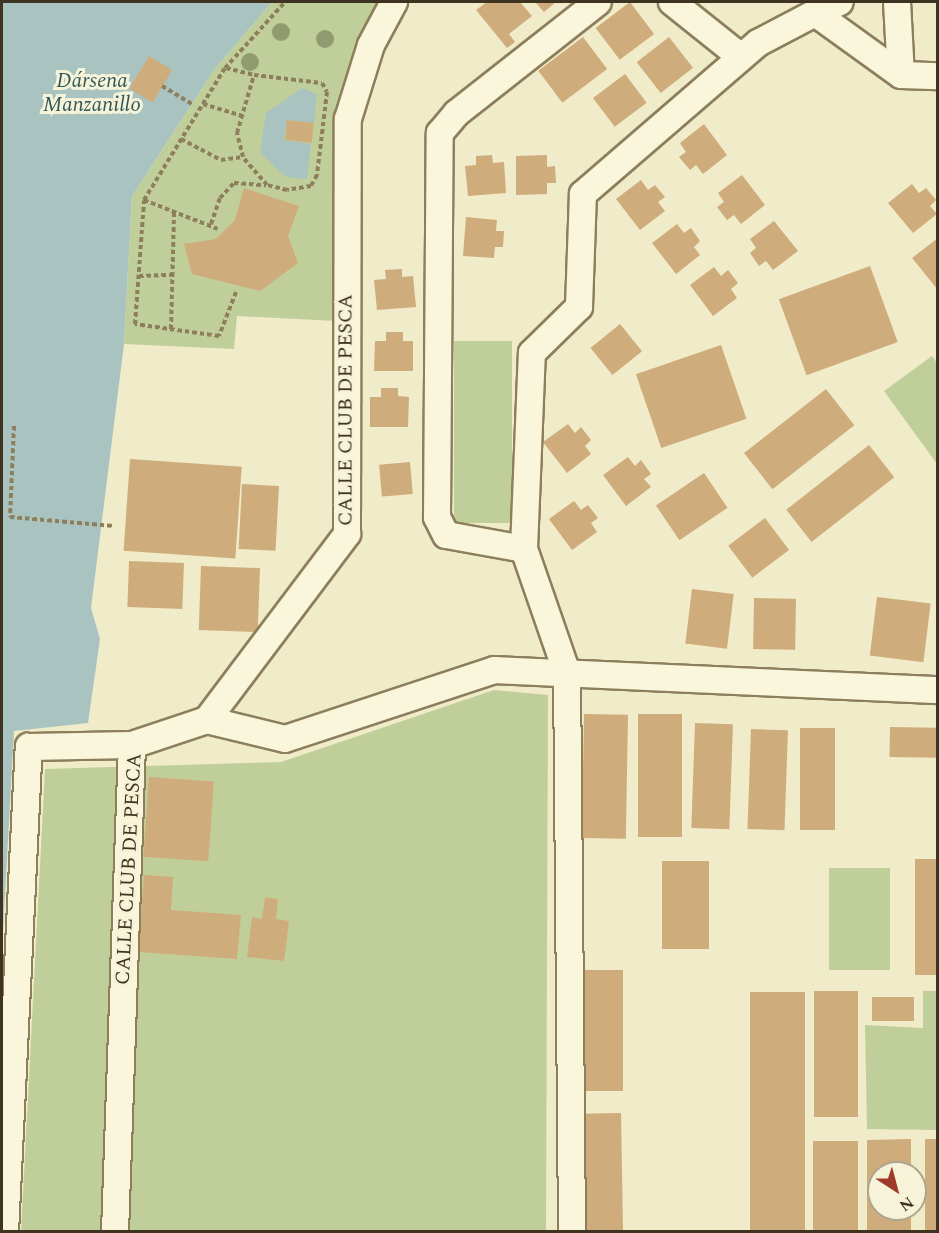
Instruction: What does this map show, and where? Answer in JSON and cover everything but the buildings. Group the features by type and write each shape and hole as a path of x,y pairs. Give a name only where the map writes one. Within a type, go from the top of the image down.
{"lane":[{"name":"CALLE CLUB DE PESCA","path":"115,1232 132,745 207,720 347,534 348,118 371,45 394,2"},
{"path":"524,549 446,535 437,518 440,133 457,113 598,2"},
{"path":"672,2 741,57"},
{"path":"572,1232 567,673 524,549 532,353 579,307 583,194 758,43 840,2"},
{"path":"897,2 901,75"},
{"path":"815,14 901,75 938,76"},
{"path":"207,720 285,739 495,670 938,690"},
{"path":"4,1232 29,747 132,745"}],"path":[{"path":"236,292 219,336 135,324 144,200 225,68 285,2"},
{"path":"211,224 220,198 234,183 267,185 287,190 311,186 316,176 327,92 322,83 254,75 225,68"},
{"path":"254,75 237,133 243,157 267,185"},
{"path":"162,86 192,104"},
{"path":"203,104 243,116"},
{"path":"181,140 221,160 243,157"},
{"path":"144,200 174,213 211,224 218,229"},
{"path":"171,329 174,213"},
{"path":"139,276 172,275"},
{"path":"14,426 10,517 114,526"}],"green space":[{"path":"272,2 381,2 360,42 336,321 237,316 234,349 124,344 132,196 214,70"},
{"path":"454,341 512,341 512,523 454,523"},
{"path":"932,356 937,363 937,464 884,391"},
{"path":"494,690 548,695 546,1231 21,1232 45,769 281,762"},
{"path":"829,868 890,868 890,970 829,970"},
{"path":"923,991 937,991 937,1130 867,1129 865,1025 923,1028"}],"water":[{"name":"Dársena Manzanillo","path":"2,2 272,2 214,70 132,196 124,344 91,608 100,639 88,723 14,731 2,950"},
{"path":"302,88 317,94 314,123 287,120 284,140 311,144 307,179 286,177 260,153 266,113"}]}
